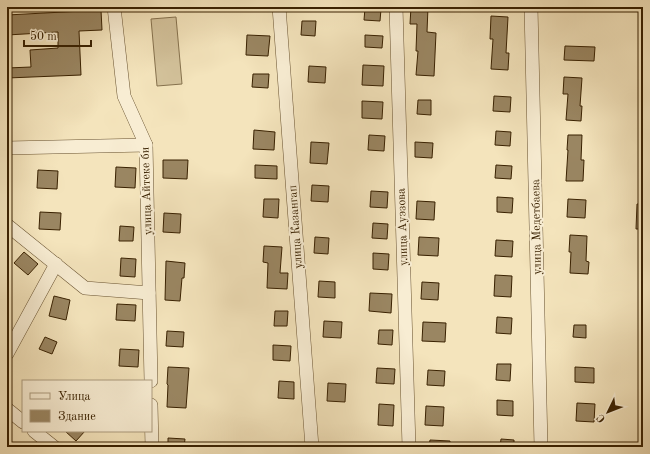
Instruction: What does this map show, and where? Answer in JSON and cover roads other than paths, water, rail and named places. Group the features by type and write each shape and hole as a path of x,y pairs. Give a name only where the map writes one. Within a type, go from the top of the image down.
{"street":[{"name":"улица Айтеке би","path":"114,7 124,96 146,145 150,380"},
{"name":"улица Казангап","path":"278,7 312,447"},
{"name":"улица Ауэзова","path":"396,7 409,447"},
{"name":"улица Медетбаева","path":"531,7 541,447"},
{"path":"7,148 146,145"},
{"path":"7,225 85,288 149,293"},
{"path":"7,354 56,264"},
{"path":"7,409 22,421"},
{"path":"35,432 54,447"},
{"path":"152,432 152,447"}]}
